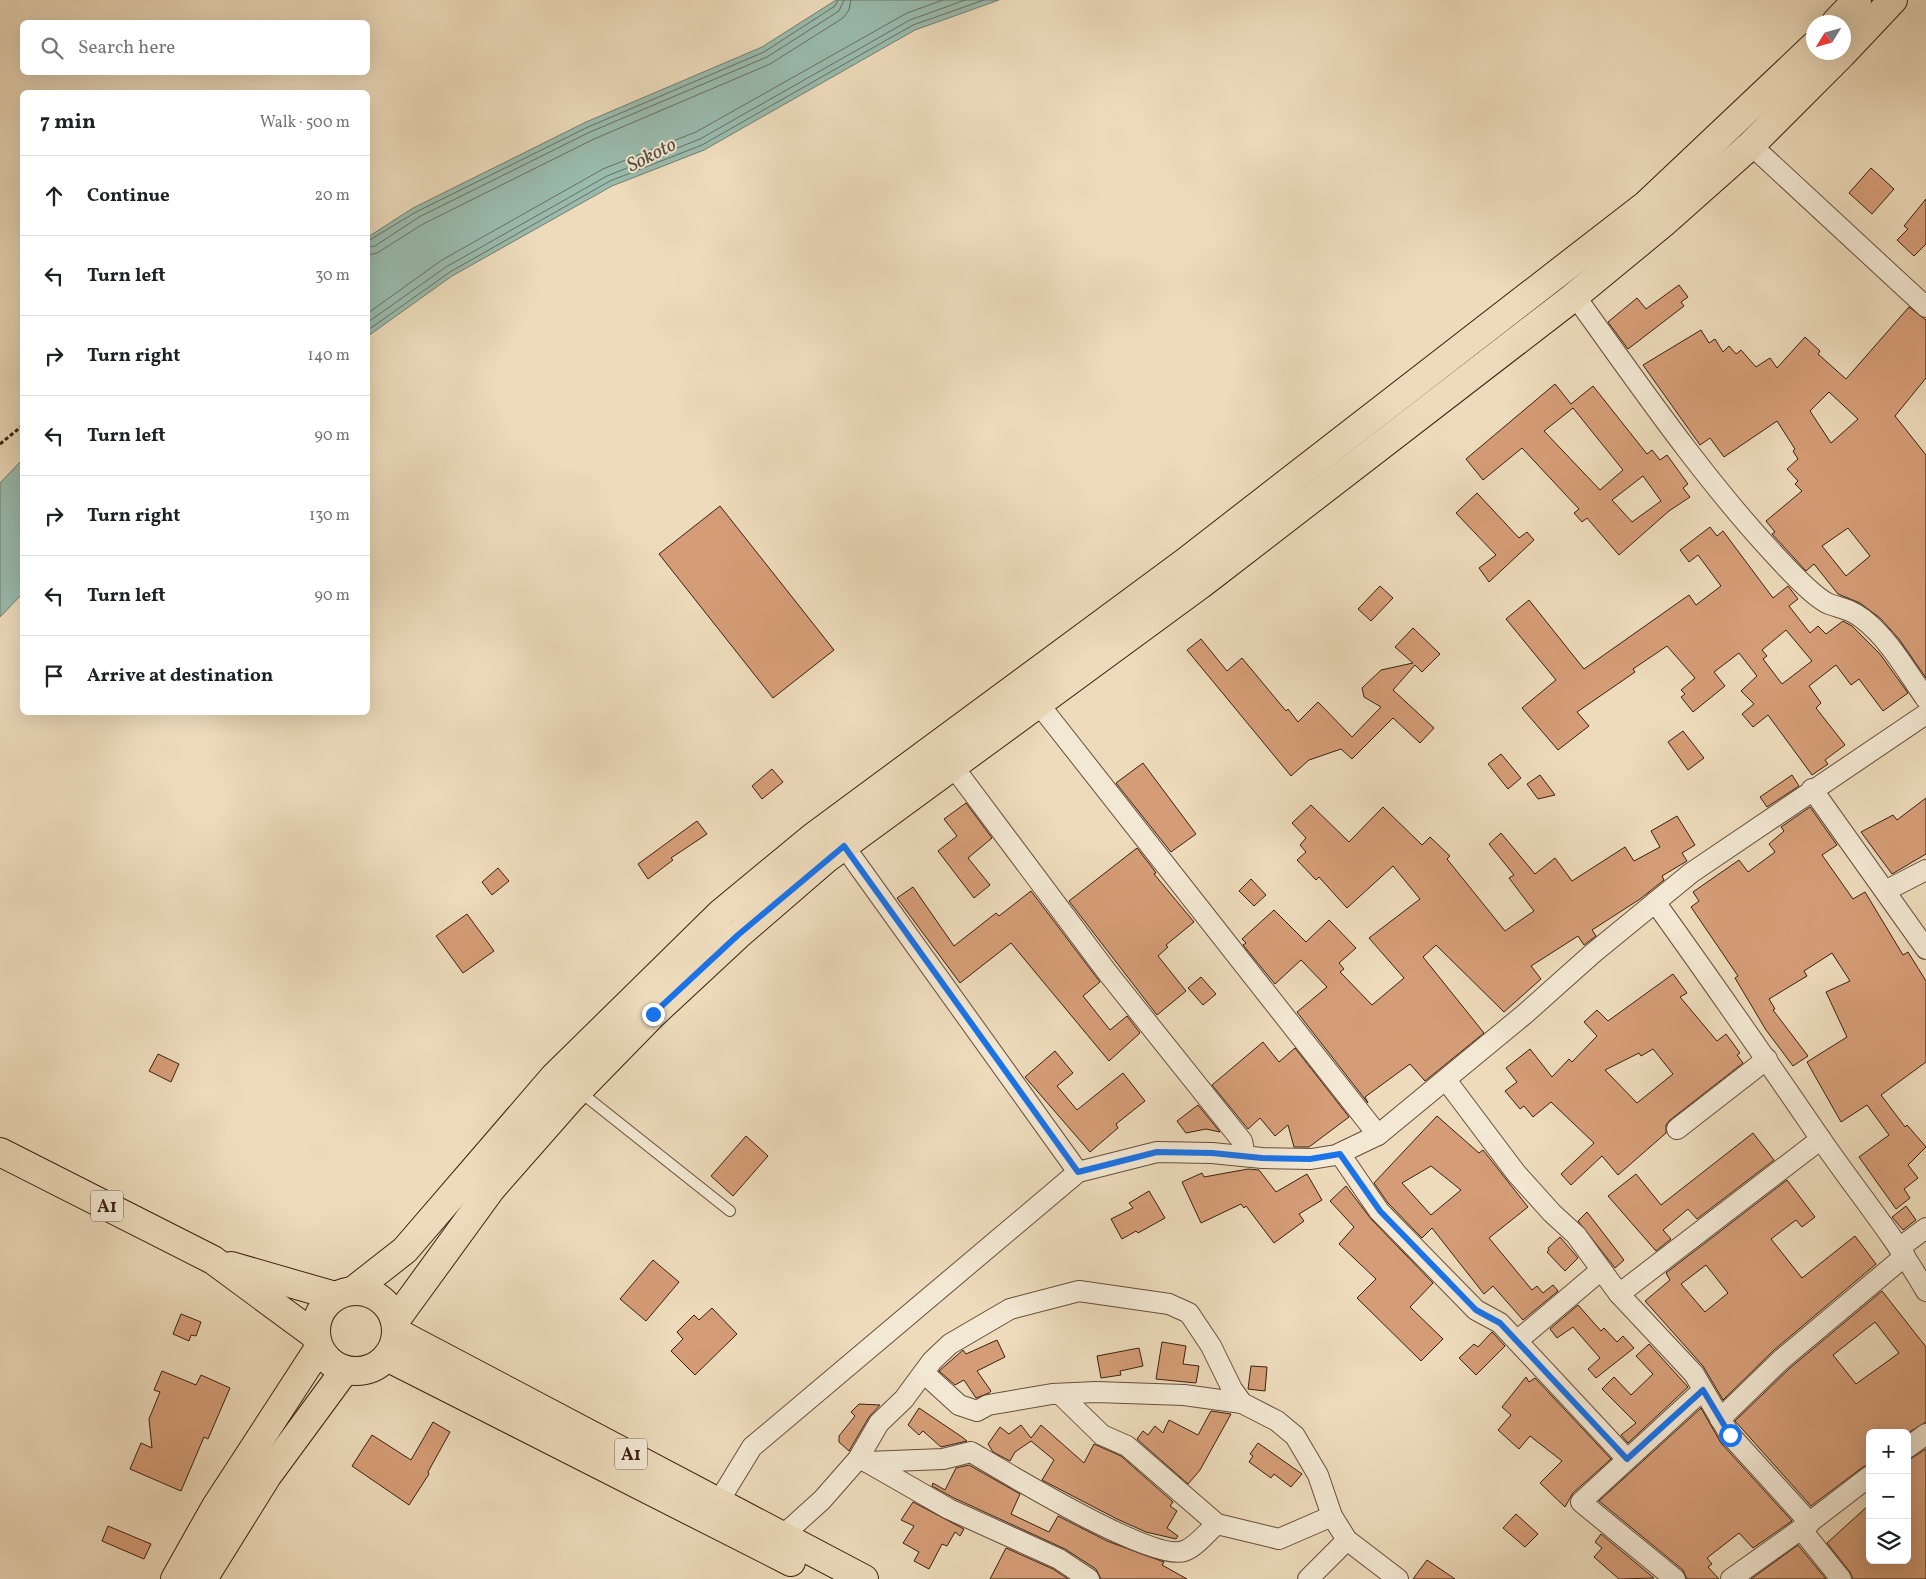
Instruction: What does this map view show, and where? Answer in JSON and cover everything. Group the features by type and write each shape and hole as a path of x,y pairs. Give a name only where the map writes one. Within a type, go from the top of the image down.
{"main road":[{"path":"1843,15 1857,0"},
{"path":"1806,54 1647,204 1184,564 813,837 721,913 554,1077 405,1250 322,1309 316,1326 317,1342 330,1362 344,1370 360,1371 375,1366 392,1336 490,1189 579,1091 653,1014 738,935 844,846 1200,585 1575,296 1662,224 1751,145 1893,0"},
{"name":"A1","path":"0,1152 213,1260 317,1342"},
{"name":"A1","path":"213,1260 345,1293"},
{"path":"345,1293 367,1292 379,1298 389,1308 392,1336"},
{"name":"A1","path":"392,1336 719,1501 781,1537 864,1579"},
{"name":"A1","path":"392,1336 824,1579"},
{"path":"175,1579 215,1508 317,1342"},
{"path":"204,1579 267,1476 344,1370"}],"street":[{"path":"1751,145 1926,307"},
{"path":"1575,296 1697,461 1754,532 1795,576 1814,592 1829,603 1843,606 1863,619 1895,653 1926,699"},
{"path":"1038,702 1378,1135"},
{"path":"719,1501 752,1447 1078,1172 1157,1152 1212,1153 1310,1159 1340,1154 1378,1135 1691,873 1812,789 1926,714"},
{"path":"952,765 1107,972 1242,1140 1245,1156"},
{"path":"1812,789 1926,949"},
{"path":"844,846 1078,1172"},
{"path":"1884,891 1926,870"},
{"path":"1655,902 1768,1059 1821,1139 1902,1252 1926,1291"},
{"path":"1677,1129 1768,1059"},
{"path":"1446,1080 1516,1173 1552,1213 1576,1235 1619,1294 1694,1374 1730,1435 1805,1526 1841,1579"},
{"path":"1619,1294 1821,1139"},
{"path":"1340,1154 1380,1211 1476,1310 1500,1323 1627,1459"},
{"path":"1720,1419 1782,1359 1902,1252 1926,1228"},
{"path":"1517,1341 1601,1270"},
{"path":"781,1537 863,1461 879,1423 904,1399 925,1374 932,1361 950,1344 1010,1309 1079,1291 1169,1304 1189,1313 1211,1346 1232,1389 1242,1402"},
{"path":"925,1374 959,1405 977,1411 988,1405 1052,1394 1096,1392 1184,1395 1242,1402 1277,1421 1295,1436 1318,1475 1332,1516 1347,1540 1398,1579"},
{"path":"1676,1579 1581,1502 1703,1390"},
{"path":"1061,1395 1102,1435 1126,1446 1217,1524 1279,1539 1332,1516"},
{"path":"1911,1445 1926,1434"},
{"path":"863,1461 943,1459 971,1452 1031,1487 1131,1539 1172,1552 1184,1551 1217,1524"},
{"path":"863,1461 949,1509 1059,1559 1090,1579"},
{"path":"1731,1579 1866,1479"},
{"path":"1308,1579 1347,1540"}],"lane":[{"path":"579,1091 730,1211"}],"path":[{"path":"0,444 20,428"}],"water":[{"name":"Sokoto","path":"836,0 999,0 915,30 704,150 612,186 452,276 370,335 370,236 413,208 586,122 762,47"},
{"path":"20,462 20,596 0,617 0,483"}],"building":[{"path":"1871,168 1894,189 1872,214 1849,193"},
{"path":"1926,199 1926,244 1914,256 1897,240 1908,229 1904,226"},
{"path":"1679,285 1688,297 1681,302 1684,306 1628,349 1608,322 1637,298 1646,309"},
{"path":"1909,307 1926,320 1926,378 1895,416 1926,455 1926,678 1899,639 1880,618 1860,603 1838,594 1814,564 1806,571 1772,534 1775,532 1766,521 1802,491 1795,484 1798,481 1787,469 1798,459 1793,451 1795,449 1777,421 1724,457 1710,438 1700,445 1643,365 1701,330 1709,343 1715,339 1723,352 1729,346 1736,354 1741,350 1756,367 1770,358 1777,368 1805,337 1820,351 1818,354 1846,379","holes":["1829,392 1858,419 1831,443 1810,411","1848,528 1870,556 1846,576 1822,546"]},
{"path":"1555,384 1571,404 1593,386 1647,454 1652,450 1660,460 1667,455 1688,484 1683,488 1690,497 1669,511 1619,555 1587,518 1582,522 1574,513 1579,509 1522,448 1483,480 1466,459","holes":["1573,408 1623,470 1600,490 1544,431","1643,476 1661,501 1632,522 1612,500"]},
{"path":"1477,493 1519,538 1527,532 1534,540 1489,582 1479,568 1496,555 1456,513"},
{"path":"720,506 834,650 773,698 659,554"},
{"path":"1710,527 1717,536 1723,531 1773,598 1788,586 1798,599 1789,606 1810,633 1818,626 1826,634 1843,621 1852,626 1880,654 1908,693 1883,711 1859,679 1851,685 1836,665 1809,686 1821,703 1816,708 1845,745 1825,760 1828,764 1812,775 1768,715 1753,727 1742,714 1754,704 1741,691 1757,676 1739,653 1714,672 1725,686 1693,712 1681,697 1685,694 1681,690 1695,678 1667,646 1633,669 1635,672 1577,712 1589,726 1558,750 1522,708 1556,680 1506,619 1529,600 1584,669 1689,595 1696,605 1721,586 1698,555 1689,562 1680,550","holes":["1786,630 1812,661 1782,684 1763,659 1767,656 1762,650"]},
{"path":"1380,586 1393,598 1371,621 1358,609"},
{"path":"1413,628 1440,654 1422,672 1415,665 1393,690 1434,728 1420,743 1393,718 1352,759 1341,749 1309,760 1291,776 1187,650 1201,639 1227,671 1242,658 1286,711 1288,709 1298,722 1318,702 1352,737 1381,707 1364,697 1362,688 1381,670 1413,663 1395,647"},
{"path":"1683,731 1704,758 1688,770 1668,742"},
{"path":"1501,754 1521,778 1508,789 1488,764"},
{"path":"1143,763 1196,834 1171,852 1116,783"},
{"path":"772,769 783,782 762,799 752,786"},
{"path":"1540,775 1555,795 1538,799 1527,784"},
{"path":"1792,775 1799,786 1767,807 1760,797"},
{"path":"1926,798 1926,854 1892,874 1861,832 1893,815 1897,820"},
{"path":"966,803 992,838 968,858 990,885 974,898 938,851 957,836 944,819"},
{"path":"1311,805 1349,842 1383,807 1422,845 1430,837 1450,856 1447,859 1505,931 1534,911 1509,878 1514,875 1489,844 1501,833 1535,874 1555,858 1572,881 1625,847 1634,861 1660,847 1651,831 1677,816 1695,845 1682,853 1687,861 1662,876 1664,880 1640,899 1592,930 1596,936 1584,945 1578,936 1531,966 1541,979 1504,1012 1436,945 1423,957 1484,1033 1425,1081 1410,1064 1365,1097 1368,1103 1297,1012 1327,987 1301,960 1275,984 1243,945 1246,943 1242,939 1274,910 1306,942 1329,920 1356,948 1339,963 1344,969 1340,972 1372,1005 1404,978 1369,938 1420,899 1393,866 1347,908 1319,877 1316,880 1297,860 1306,852 1300,845 1306,838 1292,823"},
{"path":"1810,807 1837,845 1822,855 1853,899 1865,892 1903,955 1908,952 1926,981 1926,1062 1881,1095 1905,1127 1907,1125 1926,1147 1908,1165 1918,1178 1904,1189 1910,1198 1896,1209 1859,1157 1889,1135 1867,1105 1841,1122 1807,1062 1847,1037 1826,992 1850,981 1832,953 1804,971 1807,976 1769,999 1775,1009 1773,1010 1808,1056 1793,1066 1766,1030 1735,978 1738,976 1691,907 1699,901 1693,892 1739,860 1748,872 1775,852 1769,844 1784,831 1781,827"},
{"path":"697,821 707,834 671,858 673,860 648,879 638,864"},
{"path":"1137,848 1156,873 1154,874 1194,922 1166,945 1168,947 1158,956 1186,991 1157,1015 1069,901"},
{"path":"498,868 509,881 492,895 482,882"},
{"path":"1251,879 1266,895 1254,906 1239,891"},
{"path":"913,887 954,946 996,913 999,916 1031,891 1100,982 1083,996 1110,1030 1127,1016 1140,1033 1109,1061 1011,943 960,983 897,898"},
{"path":"467,914 494,951 463,973 436,936"},
{"path":"1673,974 1687,993 1680,997 1717,1041 1726,1034 1740,1053 1737,1055 1743,1063 1670,1120 1666,1125 1666,1133 1618,1175 1602,1156 1571,1185 1561,1174 1594,1143 1551,1102 1533,1117 1524,1106 1520,1109 1505,1091 1517,1082 1506,1068 1530,1049 1552,1077 1569,1059 1572,1062 1597,1036 1584,1022 1597,1010 1608,1021","holes":["1653,1049 1673,1074 1637,1103 1605,1070 1639,1053 1641,1056"]},
{"path":"1201,977 1216,994 1203,1005 1188,988"},
{"path":"1263,1042 1279,1062 1295,1048 1349,1117 1309,1147 1294,1147 1288,1125 1275,1136 1260,1118 1248,1129 1212,1085"},
{"path":"1055,1051 1073,1073 1057,1086 1077,1110 1123,1073 1145,1101 1116,1124 1118,1128 1090,1152 1025,1077"},
{"path":"158,1054 179,1064 171,1082 149,1071"},
{"path":"1198,1105 1220,1132 1206,1129 1186,1133 1177,1121"},
{"path":"1437,1116 1479,1153 1483,1150 1528,1207 1489,1238 1532,1290 1537,1286 1543,1293 1553,1285 1558,1291 1523,1320 1493,1286 1484,1294 1432,1228 1422,1238 1388,1203 1374,1183","holes":["1431,1166 1461,1190 1431,1215 1402,1183"]},
{"path":"1753,1133 1774,1160 1697,1219 1688,1209 1663,1230 1671,1239 1656,1251 1608,1196 1636,1174 1661,1205"},
{"path":"746,1136 768,1156 733,1196 711,1176"},
{"path":"1248,1169 1259,1170 1276,1192 1307,1174 1322,1200 1299,1214 1304,1221 1274,1243 1246,1206 1244,1208 1241,1204 1201,1223 1182,1182 1202,1173 1204,1177"},
{"path":"1787,1180 1815,1217 1802,1227 1796,1220 1771,1239 1802,1278 1855,1236 1876,1264 1774,1350 1723,1400 1703,1366 1645,1301 1670,1280 1666,1273","holes":["1706,1265 1728,1293 1705,1312 1681,1284"]},
{"path":"1346,1186 1371,1219 1433,1283 1410,1307 1443,1339 1421,1361 1357,1298 1376,1279 1339,1244 1354,1227 1330,1201"},
{"path":"1149,1191 1165,1218 1138,1233 1136,1231 1122,1239 1111,1219 1133,1208 1129,1203"},
{"path":"1906,1206 1916,1220 1903,1230 1892,1217"},
{"path":"1587,1212 1624,1260 1615,1268 1578,1221"},
{"path":"1560,1237 1578,1258 1565,1271 1547,1252 1548,1248"},
{"path":"653,1260 679,1282 646,1321 620,1299"},
{"path":"1882,1291 1926,1347 1926,1422 1911,1431 1911,1429 1866,1429 1866,1466 1811,1506 1735,1421 1790,1368","holes":["1875,1322 1899,1353 1856,1384 1833,1355"]},
{"path":"1578,1305 1601,1331 1604,1328 1617,1342 1623,1336 1634,1348 1596,1378 1588,1369 1600,1358 1573,1327 1557,1338 1550,1329"},
{"path":"712,1308 737,1334 695,1375 671,1351 683,1339 677,1332 694,1315 699,1320"},
{"path":"181,1314 201,1322 196,1336 191,1335 189,1341 173,1334"},
{"path":"1492,1332 1505,1346 1476,1375 1459,1358 1474,1344 1478,1347"},
{"path":"997,1340 1005,1357 977,1371 991,1391 989,1393 976,1398 964,1380 955,1385 939,1371 963,1350 966,1354"},
{"path":"1162,1342 1186,1346 1183,1364 1199,1366 1196,1383 1156,1379"},
{"path":"1649,1344 1688,1387 1628,1443 1621,1435 1636,1423 1602,1389 1614,1377 1631,1395 1653,1374 1636,1356"},
{"path":"1139,1348 1143,1366 1120,1371 1121,1375 1101,1378 1097,1356"},
{"path":"1251,1366 1267,1367 1265,1391 1248,1389"},
{"path":"162,1371 196,1385 201,1375 230,1388 208,1439 204,1437 181,1491 130,1469 141,1443 152,1448 149,1419 160,1392 154,1390"},
{"path":"1526,1377 1529,1382 1535,1378 1611,1459 1573,1493 1565,1507 1540,1483 1562,1461 1530,1436 1519,1449 1498,1430 1511,1415 1502,1407"},
{"path":"859,1404 880,1405 869,1417 849,1451 839,1442 839,1436 855,1416 851,1412"},
{"path":"919,1408 967,1441 941,1447 923,1431 919,1435 908,1425"},
{"path":"1701,1408 1721,1443 1792,1521 1753,1548 1739,1533 1707,1558 1712,1564 1708,1567 1719,1579 1687,1579 1683,1570 1599,1501"},
{"path":"1211,1411 1231,1414 1200,1470 1188,1484 1137,1439 1143,1431 1148,1435 1155,1426 1163,1433 1169,1420 1198,1435"},
{"path":"433,1422 450,1432 428,1472 429,1474 409,1505 352,1466 372,1435 411,1460"},
{"path":"1021,1425 1031,1438 1041,1425 1084,1463 1094,1444 1121,1456 1173,1502 1170,1506 1177,1511 1167,1528 1178,1536 1176,1539 1146,1532 1042,1480 1054,1460 1031,1441 1015,1452 1010,1461 993,1452 988,1444 1000,1427 1009,1434"},
{"path":"1258,1443 1302,1474 1291,1487 1274,1474 1271,1478 1249,1462 1253,1456 1250,1454"},
{"path":"1926,1449 1926,1579 1853,1579 1850,1572 1827,1543 1866,1508 1866,1564 1911,1564 1911,1458"},
{"path":"969,1465 1020,1494 1011,1514 1049,1532 1058,1516 1107,1541 1164,1562 1162,1565 1187,1579 1101,1579 1096,1569 1065,1549 932,1486 933,1483 945,1490 956,1468"},
{"path":"913,1502 964,1529 960,1536 955,1532 947,1546 942,1544 929,1569 914,1561 919,1552 903,1543 914,1526 901,1520"},
{"path":"1516,1514 1538,1534 1525,1547 1503,1528"},
{"path":"108,1526 151,1544 144,1559 102,1541"},
{"path":"1601,1534 1654,1578 1619,1579 1594,1557 1602,1548 1595,1542"},
{"path":"1798,1545 1826,1579 1751,1579"},
{"path":"1006,1548 1053,1569 1068,1579 990,1579"},
{"path":"1427,1560 1455,1579 1413,1579"}],"route":[{"path":"653,1014 738,935 826,859 844,846 1078,1172 1127,1158 1157,1152 1212,1153 1262,1158 1310,1159 1340,1154 1380,1211 1476,1310 1500,1323 1627,1459 1703,1390 1730,1435"}]}
